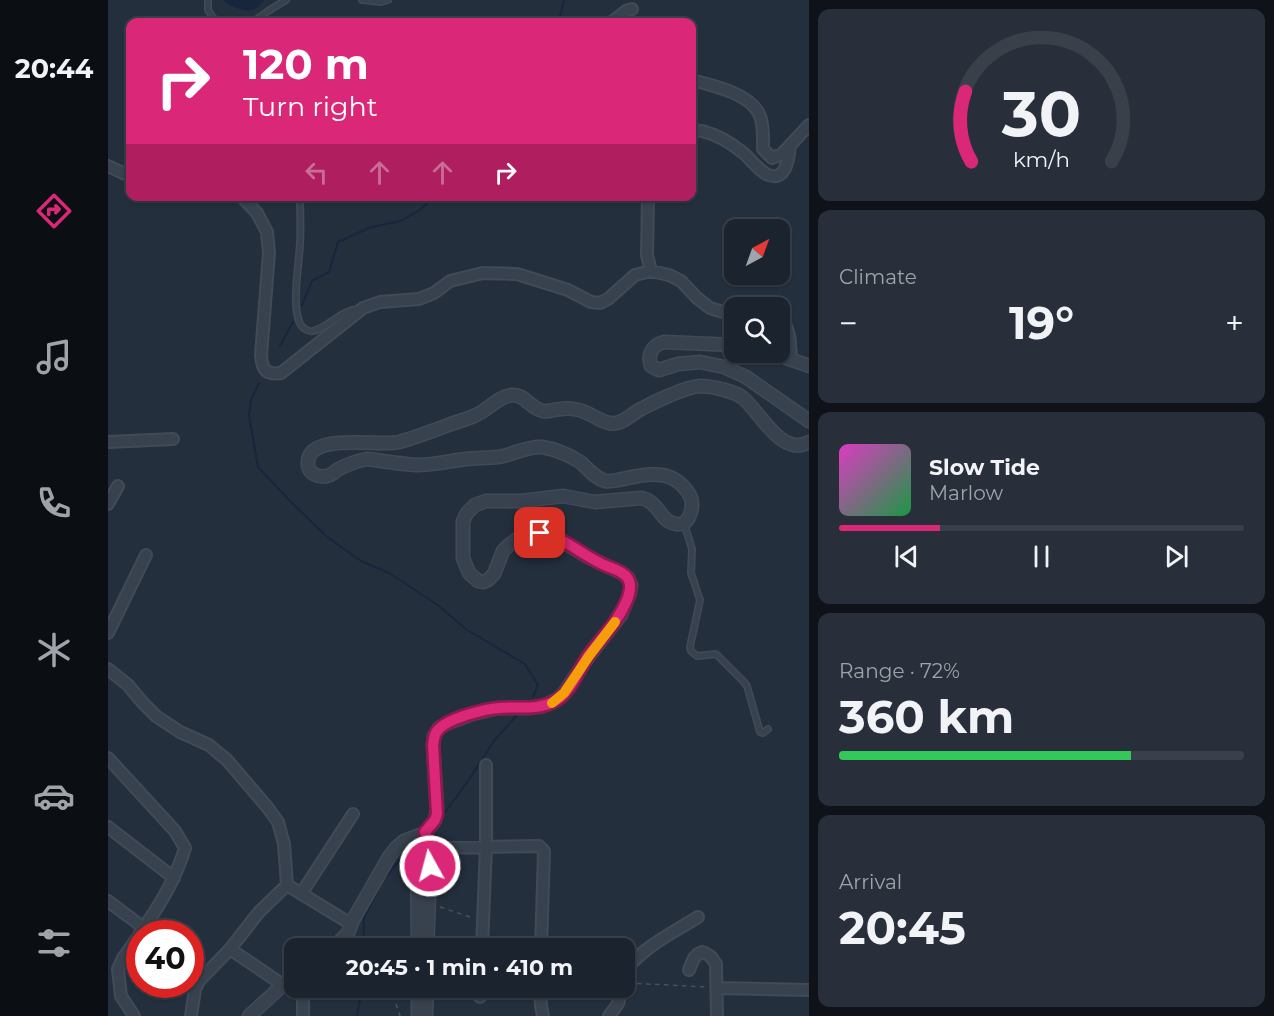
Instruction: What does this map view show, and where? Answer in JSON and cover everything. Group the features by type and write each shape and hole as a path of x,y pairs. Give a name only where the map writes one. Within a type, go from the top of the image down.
{"street":[{"path":"617,18 632,9"},
{"path":"696,81 715,86 752,104 761,118 763,149 772,158 782,154 809,126"},
{"path":"696,131 706,132 725,141 741,151 765,173 778,176 787,166 790,145"},
{"path":"108,166 126,174"},
{"path":"246,201 257,213 267,232 269,253 261,355 262,365 272,374 281,373 363,308 380,302 419,299 434,293 450,281 483,273 517,274 568,290 591,302 600,303 608,299 635,275 651,271 669,275 681,281 710,308 724,312"},
{"path":"648,201 647,255 651,271"},
{"path":"724,345 664,342 654,348 649,360 651,366 659,370 678,364 700,362 724,367 746,377 809,421"},
{"path":"790,350 791,360 809,366"},
{"path":"418,938 417,848 437,814 434,736 439,728 472,714 498,708 543,706 558,699 621,615 631,585 622,573 552,536 540,533 528,534 509,545 503,551 494,574 488,580 478,581 469,573 463,558 463,521 467,513 475,505 486,501 522,501 563,496 595,502 641,498 652,502 670,522 677,525 689,518 692,510 691,498 683,486 672,478 659,475 639,476 608,482 595,476 580,462 556,450 541,447 528,448 499,457 479,457 418,465 358,460 329,476 322,477 315,476 310,471 308,460 310,453 334,443 396,443 474,416 513,395 520,396 542,411 562,408 579,410 615,424 653,403 696,386 706,386 743,398 770,429 785,442 798,446 809,442"},
{"path":"108,442 173,439"},
{"path":"108,504 118,486"},
{"path":"108,633 146,555"},
{"path":"108,669 128,685 156,716 180,732 209,745 227,760 278,822 284,843 286,885 259,912 230,949 197,984 191,1016"},
{"path":"108,758 175,831 185,848 167,892 149,920"},
{"path":"482,938 486,765"},
{"path":"301,894 353,814"},
{"path":"108,827 174,878"},
{"path":"425,832 431,848 427,938"},
{"path":"343,938 348,933 389,857 404,841 425,832"},
{"path":"431,848 486,846 539,846 543,848 542,938"},
{"path":"286,885 351,924"},
{"path":"108,901 128,920"},
{"path":"635,958 699,917"},
{"path":"230,949 283,985 249,1016"},
{"path":"689,970 698,954 702,952 708,954 716,964 717,1016"},
{"path":"126,954 118,969 118,982 120,996 134,1016"},
{"path":"108,974 118,982"},
{"path":"717,988 809,990"},
{"path":"303,998 303,1016"},
{"path":"418,998 418,1016"},
{"path":"426,1016 427,998"},
{"path":"541,998 543,1016"},
{"path":"609,1016 620,1002 619,998"}],"lane":[{"path":"208,0 208,10 213,18"},
{"path":"258,18 286,0"},
{"path":"362,0 381,2 388,0"},
{"path":"300,201 296,305 299,323 305,329 312,331 321,328 347,311 363,308"},
{"path":"684,523 692,549 691,573 700,600 690,640 691,651 697,656 712,654 719,657 747,686 760,732 763,733 768,729"}],"path":[{"path":"428,903 483,921"},
{"path":"635,984 717,988"},
{"path":"394,998 400,1016"}],"water":[{"path":"223,0 264,0 256,9 245,10 236,8"}],"waterway":[{"path":"559,18 564,0"},
{"path":"302,305 312,281 329,272 338,242 371,227 401,221 420,210 430,201"},
{"path":"280,346 293,322"},
{"path":"259,383 251,400 249,415 258,467 326,536 361,561 389,573 439,606 467,630 525,664 538,685 533,697"},
{"path":"445,812 494,741 517,715"},
{"path":"363,938 364,918 383,880 406,853"},
{"path":"357,1016 360,998"}],"slow traffic":[{"path":"552,703 564,693 615,622"}],"route":[{"path":"430,866 431,848 425,832 432,825 437,814 433,745 434,736 439,728 472,714 498,708 529,708 554,702 564,693 621,615 630,593 631,585 622,573 601,564 552,536 540,533"}]}
